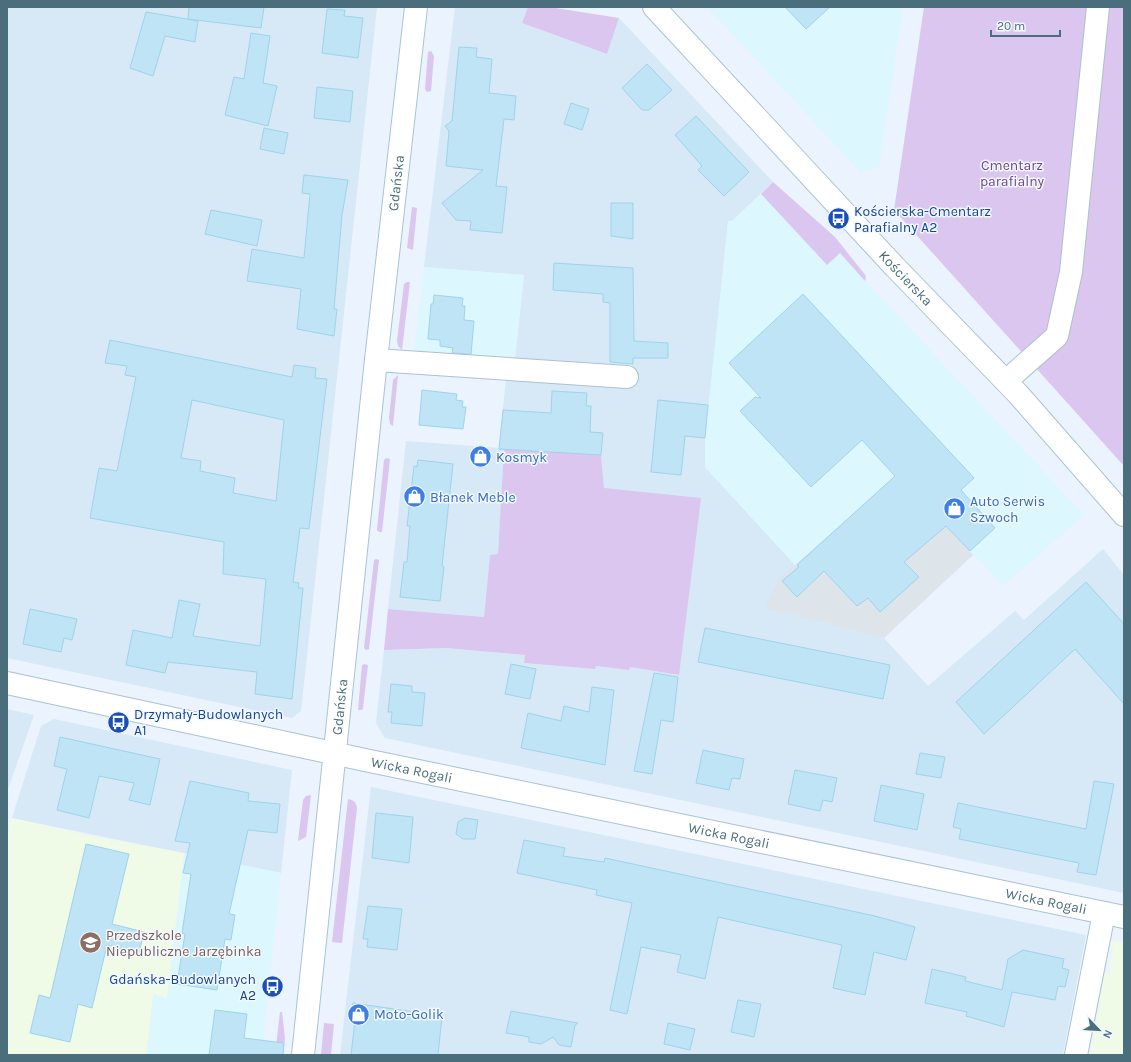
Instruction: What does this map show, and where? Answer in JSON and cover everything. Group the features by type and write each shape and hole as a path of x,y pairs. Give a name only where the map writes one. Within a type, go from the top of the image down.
{"street":[{"name":"Gdańska","path":"303,1055 376,360 416,7"},
{"name":"Kościerska","path":"654,7 894,266 1006,382 1124,515"},
{"path":"1006,382 1057,336 1071,272 1098,7"},
{"path":"376,360 628,377"},
{"name":"Wicka Rogali","path":"7,683 335,753 1114,915"},
{"path":"1076,1055 1114,915"}],"shaded area":[{"path":"7,7 377,7 301,711 292,718 7,658"},
{"path":"455,7 528,7 522,23 607,54 619,18 773,182 732,221 728,221 705,467 796,566 777,581 767,608 884,638 928,686 1015,611 1024,620 1103,549 1124,575 1124,893 385,738 376,723 384,650 446,648 525,655 524,663 595,669 596,666 629,670 630,667 679,675 604,488 601,455 504,449 498,555 490,555 484,617 388,609 406,441 499,448 506,379 631,388 632,365 515,358 524,275 424,267"},
{"path":"707,7 903,7 879,167 861,173"},
{"path":"761,194 827,265 840,253 1084,515 1003,586 898,474 796,566 705,467 705,438 728,221 733,221"},
{"path":"424,267 524,275 515,358 414,352"},
{"path":"898,474 973,555 884,638 766,608 777,581"},
{"path":"7,709 34,715 7,792"},
{"path":"54,719 292,770 281,873 12,818 41,726"},
{"path":"371,787 1086,935 1063,1055 340,1055"},
{"name":"Przedszkole Niepubliczne Jarzębinka","path":"12,818 87,835 184,853 167,998 153,994 146,1055 7,1055 7,838"},
{"path":"184,853 281,873 262,1055 146,1055 153,994 167,997"},
{"path":"1112,940 1124,943 1124,1055 1090,1055 1105,973 1109,974 1113,948 1111,947"}],"green space":[{"path":"528,7 549,7 619,18 607,54 522,23"},
{"name":"Cmentarz parafialny","path":"924,7 1124,7 1124,466 894,210"},
{"path":"431,51 434,56 431,91 427,92 425,89 428,52"},
{"path":"773,182 835,237 866,276 865,281 840,253 827,265 761,194"},
{"path":"412,207 417,208 413,250 407,248"},
{"path":"410,282 402,350 398,346 397,341 404,284"},
{"path":"398,375 393,426 390,424 389,418 393,380"},
{"path":"504,449 601,455 604,488 701,498 679,675 630,667 629,670 596,666 595,669 524,663 525,655 446,648 384,650 388,609 484,617 490,555 498,554"},
{"path":"386,458 390,459 382,532 379,532 377,530 384,460"},
{"path":"374,560 379,560 369,649 366,650 364,648"},
{"path":"362,665 368,665 363,708 362,710 358,710"},
{"path":"311,795 306,837 298,841 303,800 306,796"},
{"path":"348,799 352,800 356,804 357,808 342,943 332,942"},
{"path":"280,1012 282,1012 285,1038 283,1055 275,1055"},
{"path":"324,1023 334,1024 331,1055 321,1055"}],"building":[{"path":"189,7 264,7 261,28 188,19"},
{"path":"785,7 830,7 806,29"},
{"path":"327,9 345,10 344,16 363,18 358,58 322,53"},
{"path":"146,12 198,21 195,42 165,36 153,76 130,68"},
{"path":"251,33 270,36 263,83 277,86 268,126 225,115 234,77 244,79"},
{"path":"459,47 477,48 476,57 492,59 489,93 516,96 514,120 504,119 496,186 507,187 502,233 470,230 471,221 456,220 442,203 483,170 446,166 449,131 445,126 452,121"},
{"path":"647,64 672,90 649,110 642,110 622,88"},
{"path":"317,87 353,91 350,122 314,118"},
{"path":"571,103 589,109 582,130 564,124"},
{"path":"696,116 749,172 724,196 698,170 702,166 675,135"},
{"path":"264,128 288,133 284,154 260,149"},
{"path":"304,175 348,180 342,215 334,309 337,309 334,336 297,329 301,289 247,281 252,249 304,258 310,194 302,193"},
{"path":"611,203 633,203 633,239 611,236"},
{"path":"211,210 262,220 257,246 205,234"},
{"path":"554,263 633,268 634,341 668,343 668,358 633,358 633,364 610,362 610,303 603,302 603,294 553,290"},
{"path":"803,294 974,478 961,490 995,528 970,551 946,526 904,562 919,577 880,612 868,598 857,606 824,571 797,597 782,581 799,567 797,565 895,476 862,440 811,487 740,411 755,397 761,398 729,363"},
{"path":"434,295 463,298 462,306 465,306 464,320 474,321 471,354 452,353 453,348 440,346 440,340 428,339 431,304 433,304"},
{"path":"110,340 292,377 294,365 316,368 315,378 327,379 309,529 300,528 293,582 299,583 298,588 303,588 292,699 255,694 257,672 168,662 165,673 126,665 133,630 172,638 179,600 200,604 193,636 260,646 266,579 223,574 224,542 90,518 99,468 117,471 136,377 125,375 127,366 105,363","holes":["192,400 284,420 276,501 233,493 235,478 200,471 201,461 181,458"]},
{"path":"422,390 457,394 456,400 463,401 462,407 466,407 463,429 419,425"},
{"path":"552,391 587,393 586,406 591,406 590,432 603,433 601,455 499,449 503,410 551,413"},
{"path":"658,400 708,405 705,438 685,436 681,475 651,472"},
{"path":"418,460 453,464 442,566 444,567 440,601 400,597 404,562 407,562 410,526 407,526 414,466 417,467"},
{"path":"1086,582 1124,624 1124,704 1075,649 984,734 956,702"},
{"path":"30,609 77,619 72,640 64,638 61,652 23,644"},
{"path":"705,628 890,665 883,699 698,662"},
{"path":"511,664 536,669 530,699 505,694"},
{"path":"654,673 678,677 673,722 661,720 652,774 634,771"},
{"path":"391,684 412,686 412,692 425,693 422,726 391,723 392,712 388,712"},
{"path":"592,687 614,690 605,765 521,748 528,713 561,721 564,706 589,712"},
{"path":"60,737 160,759 150,805 129,800 134,783 99,776 89,818 57,810 67,769 54,766"},
{"path":"703,750 744,759 740,779 732,778 729,790 696,783"},
{"path":"920,753 945,757 941,778 916,774"},
{"path":"795,770 837,778 832,802 823,800 820,811 788,804"},
{"path":"190,781 249,793 248,801 280,804 277,833 248,830 229,914 235,915 231,940 225,939 217,990 177,984 185,934 182,933 191,874 183,873 190,843 175,841"},
{"path":"1094,781 1114,784 1096,875 1077,872 1079,863 959,839 961,829 953,827 958,803 1086,829"},
{"path":"881,785 924,794 917,830 874,821"},
{"path":"376,813 413,817 409,863 372,858"},
{"path":"465,818 478,820 475,839 463,839 456,834 458,822"},
{"path":"524,840 565,848 563,856 604,862 605,858 875,916 915,927 906,960 874,952 865,995 833,988 842,945 718,917 705,979 677,972 681,955 641,947 627,1014 610,1010 632,903 596,895 597,890 517,873"},
{"path":"86,844 129,854 112,924 144,932 139,953 107,945 92,1008 78,1004 70,1042 30,1033 39,995 50,998"},
{"path":"368,906 402,909 397,950 367,947 368,939 363,939"},
{"path":"1023,950 1064,959 1062,968 1069,970 1065,987 1058,986 1055,1000 1012,992 1004,1027 966,1016 967,1012 925,1003 932,969 966,977 965,981 1002,990 1008,959"},
{"path":"738,1000 761,1004 754,1037 731,1032"},
{"path":"353,1003 442,1016 438,1055 351,1055 355,1021 351,1021"},
{"path":"215,1010 247,1014 244,1038 284,1043 283,1055 209,1055"},
{"path":"511,1011 578,1023 575,1025 571,1047 559,1045 553,1037 541,1044 529,1042 529,1037 506,1033"},
{"path":"668,1023 695,1029 690,1050 664,1044"}],"place":[{"name":"Kościerska-Cmentarz Parafialny A2","path":"838,219"},
{"name":"Kosmyk","path":"481,457"},
{"name":"Błanek Meble","path":"415,497"},
{"name":"Auto Serwis Szwoch","path":"954,509"},
{"name":"Drzymały-Budowlanych A1","path":"118,722"},
{"name":"Przedszkole Niepubliczne Jarzębinka","path":"90,943"},
{"name":"Gdańska-Budowlanych A2","path":"272,987"},
{"name":"Moto-Golik","path":"359,1014"}]}
